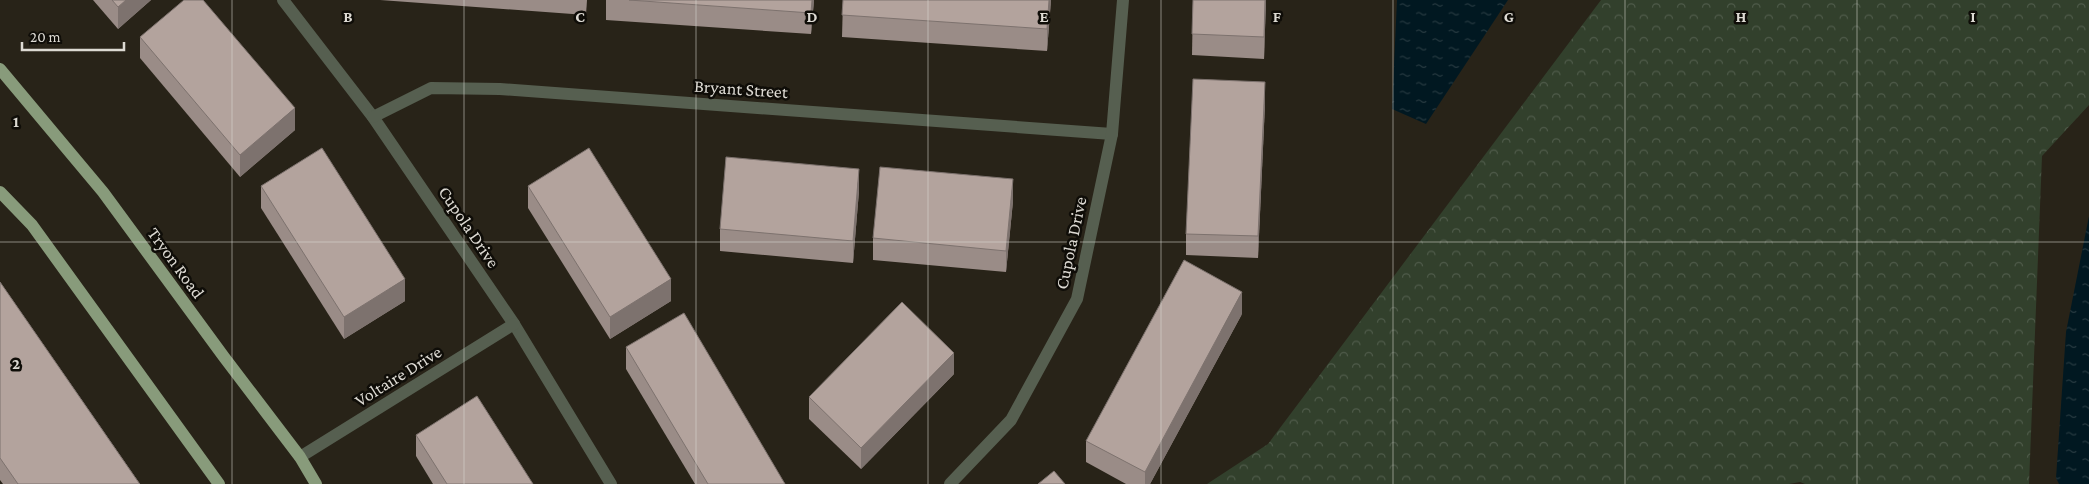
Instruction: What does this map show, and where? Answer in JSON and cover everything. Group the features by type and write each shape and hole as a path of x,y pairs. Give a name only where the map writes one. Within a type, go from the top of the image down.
{"main road":[{"name":"Tryon Road","path":"0,68 103,192 300,457 316,484"},
{"path":"0,192 32,225 219,484"}],"street":[{"name":"Cupola Drive","path":"283,0 373,117 514,324 611,484"},
{"name":"Cupola Drive","path":"950,484 1010,420 1077,299 1112,134 1123,0"},
{"name":"Bryant Street","path":"373,117 431,88 500,89 1112,134"},
{"name":"Voltaire Drive","path":"300,457 514,324"}],"green space":[{"path":"1601,0 2089,0 2089,105 2042,156 2029,484 1805,484 1800,482 1789,484 1207,484 1268,444"}],"water":[{"path":"1397,0 1508,0 1426,124 1392,109"},
{"path":"2089,216 2089,484 2059,484 2056,478 2066,332"}],"building":[{"path":"112,0 126,0 118,7"},
{"path":"184,0 203,0 295,108 240,155 140,37"},
{"path":"629,0 812,0 811,13"},
{"path":"843,0 1049,0 1047,29 842,15"},
{"path":"1193,0 1265,0 1264,37 1192,34"},
{"path":"1193,79 1265,82 1258,236 1186,234"},
{"path":"322,148 405,279 344,317 261,186"},
{"path":"589,148 671,279 610,317 528,186"},
{"path":"726,157 859,169 853,241 720,229"},
{"path":"880,167 1013,179 1006,251 873,238"},
{"path":"1184,260 1242,292 1145,472 1086,441"},
{"path":"0,282 140,484 18,484 0,458"},
{"path":"902,302 954,353 861,448 809,397"},
{"path":"684,313 785,484 708,484 626,347"},
{"path":"477,396 533,484 447,484 416,435"},
{"path":"1054,471 1065,484 1038,484"}]}
